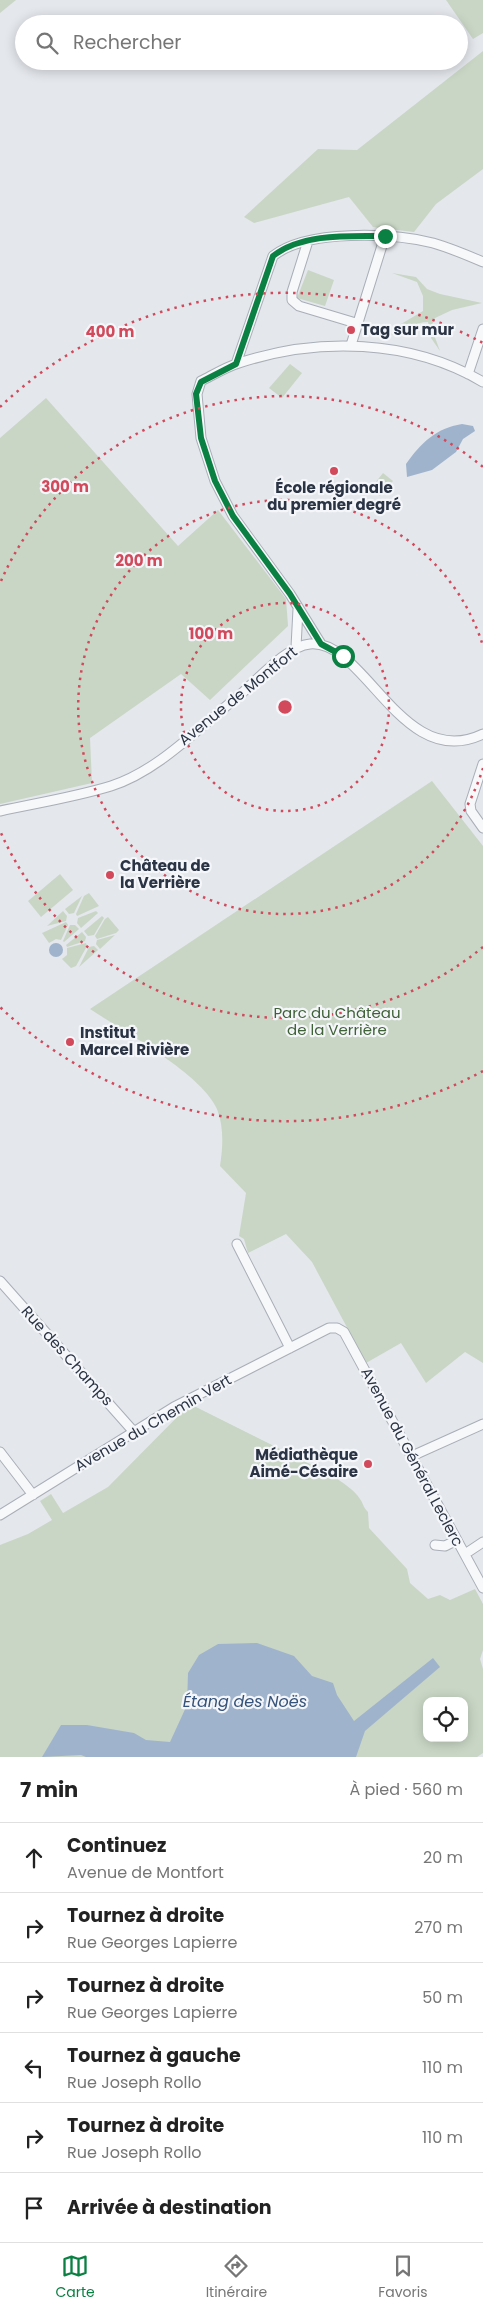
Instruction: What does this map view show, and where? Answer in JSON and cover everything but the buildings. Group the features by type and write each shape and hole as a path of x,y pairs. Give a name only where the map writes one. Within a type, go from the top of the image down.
{"street":[{"path":"351,345 385,236"},
{"path":"236,364 273,256 281,250 308,241 385,236 432,243 483,262"},
{"path":"308,241 292,292 292,300 299,306 359,324"},
{"path":"468,374 483,329"},
{"path":"481,738 450,740 418,729 396,712 343,656 321,644 290,594 233,516 215,481 201,438 196,394 201,382 236,364 307,348 351,345 418,354 483,382"},
{"path":"296,647 298,609"},
{"name":"Avenue de Montfort","path":"0,811 111,786 136,774 171,751 296,647 321,644"},
{"path":"483,764 470,804 471,811 483,828"},
{"path":"237,1244 290,1348"},
{"name":"Rue des Champs","path":"0,1281 134,1432"},
{"name":"Avenue du Chemin Vert","path":"0,1515 174,1407 329,1328 337,1328"},
{"name":"Avenue du Général Leclerc","path":"337,1328 344,1332 483,1588"},
{"path":"412,1456 483,1424"},
{"path":"0,1452 33,1495"},
{"path":"435,1544 445,1546 457,1540"},
{"path":"465,1554 483,1542"}],"green space":[{"path":"0,0 16,0 0,13"},
{"path":"446,0 483,0 483,33 473,39 468,32 468,15 456,15"},
{"path":"483,51 483,169 436,204 414,232 373,227 349,197 254,223 244,217 318,149 357,150 459,70 468,70 468,63"},
{"path":"308,270 334,280 325,306 297,298"},
{"path":"392,273 416,277 427,289 440,294 482,303 452,310 435,318 431,327 440,351 431,338 428,322 407,327 388,338 396,327 423,311 423,296 417,282"},
{"path":"290,364 302,373 282,398 269,388"},
{"path":"46,398 178,546 218,510 286,599 288,626 210,700 181,674 90,738 92,783 0,804 0,438"},
{"path":"383,473 393,481 380,496 371,488"},
{"name":"Parc du Château de la Verrière","path":"432,781 483,846 483,1363 465,1352 426,1383 401,1343 366,1363 312,1262 286,1234 248,1253 244,1239 239,1236 246,1193 220,1166 221,1123 217,1109 209,1096 179,1068 160,1054 90,1009"},
{"path":"60,874 73,890 41,917 28,901"},
{"path":"89,893 99,906 77,916 76,914 84,896"},
{"path":"82,896 74,913 69,914 65,909"},
{"path":"63,911 67,916 66,921 47,926"},
{"path":"96,911 98,913 81,928 77,923 78,918"},
{"path":"102,916 104,918 94,935 88,936 84,931"},
{"path":"108,917 119,930 116,933 97,939 95,936"},
{"path":"66,922 68,925 61,940 56,939 49,943 42,933"},
{"path":"70,925 75,925 79,929 64,942 63,941"},
{"path":"82,932 86,937 85,941 67,947 66,945"},
{"path":"115,935 100,949 96,944 97,940"},
{"path":"86,943 87,946 76,966 71,968 62,959 67,955 67,948"},
{"path":"94,946 98,950 79,967 89,947"},
{"path":"190,1404 332,1475 358,1496 368,1512 369,1528 407,1569 410,1583 428,1599 440,1595 450,1600 475,1589 483,1604 483,1650 480,1659 483,1669 483,1753 477,1757 0,1757 0,1545 28,1534 52,1520 40,1501 51,1494 63,1513 108,1487"}],"water":[{"path":"462,424 473,426 475,431 463,439 456,452 432,470 407,477 406,464 423,443 444,429"},
{"path":"53,943 59,943 63,950 59,957 53,957 49,953 49,947"},
{"name":"Étang des Noës","path":"257,1643 294,1656 312,1676 333,1683 337,1695 354,1721 433,1658 440,1667 365,1731 356,1757 86,1757 81,1755 42,1757 61,1725 87,1725 134,1733 146,1740 170,1742 187,1705 188,1673 199,1655 218,1644"}],"place":[{"name":"Tag sur mur","path":"351,330"},
{"name":"École régionale du premier degré","path":"334,471"},
{"name":"Château de la Verrière","path":"110,875"},
{"name":"Institut Marcel Rivière","path":"70,1042"},
{"name":"Médiathèque Aimé-Césaire","path":"368,1464"}],"route":[{"path":"343,656 321,644 290,594 253,546 233,516 215,481 201,438 196,394 201,382 236,364 273,256 281,250 308,241 353,236 385,236"}]}
